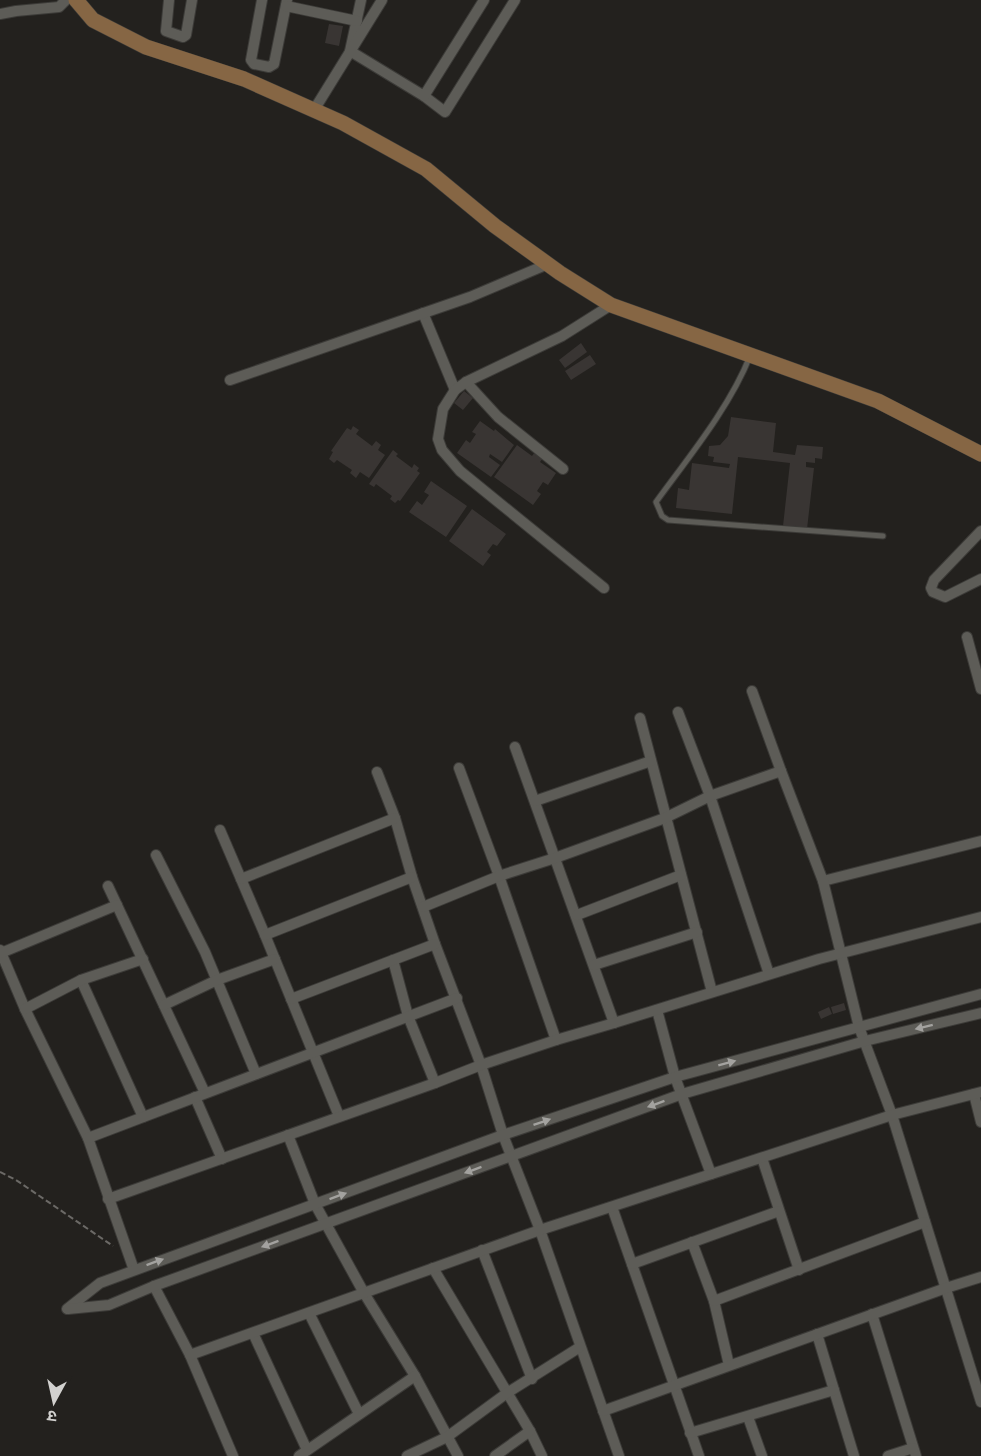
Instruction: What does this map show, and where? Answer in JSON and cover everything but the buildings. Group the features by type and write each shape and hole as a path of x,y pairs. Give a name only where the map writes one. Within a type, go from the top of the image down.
{"street":[{"path":"0,14 59,7 66,0"},
{"path":"76,0 93,20 146,47 244,79 343,123 426,169 495,226 611,305 878,401 981,454"},
{"path":"169,0 166,31 183,37 186,35 192,0"},
{"path":"262,0 251,60 254,64 269,67 274,64 286,3 357,21"},
{"path":"350,51 361,0"},
{"path":"314,110 382,0"},
{"path":"424,96 484,0"},
{"path":"350,51 424,96 445,112 515,0"},
{"path":"230,380 470,297 548,264"},
{"path":"604,588 460,471 442,450 438,439 443,410 455,390 466,382 562,336 611,305"},
{"path":"423,313 455,390"},
{"path":"466,382 498,417 563,469"},
{"path":"981,531 933,580 931,588 933,592 945,597 981,579"},
{"path":"967,637 981,689"},
{"path":"752,691 823,881 859,1027 892,1115 981,1402"},
{"path":"678,712 710,796 769,974"},
{"path":"640,718 712,992"},
{"path":"515,747 614,1023"},
{"path":"535,801 651,761"},
{"path":"459,768 556,1040"},
{"path":"423,907 499,876 665,818 710,796 782,771"},
{"path":"377,772 395,818 412,878 435,944 457,998 503,1135 540,1230 619,1456"},
{"path":"241,879 395,818"},
{"path":"220,830 339,1116"},
{"path":"823,881 981,841"},
{"path":"156,855 205,952 256,1074"},
{"path":"577,915 681,875"},
{"path":"265,935 412,878"},
{"path":"108,886 164,1005 200,1095 222,1159"},
{"path":"117,905 1,952 25,1009 87,1138 134,1270"},
{"path":"108,1199 480,1065 556,1040 769,974 981,917"},
{"path":"594,966 697,932"},
{"path":"291,999 435,944"},
{"path":"25,1009 81,980 142,959"},
{"path":"164,1005 217,980 275,959"},
{"path":"393,960 408,1016 435,1083"},
{"path":"81,980 143,1117"},
{"path":"981,994 675,1077 503,1135 100,1283 68,1309 109,1305 154,1286 682,1094 865,1041 981,1013"},
{"path":"87,1138 457,998"},
{"path":"657,1010 675,1077 711,1174"},
{"path":"190,1355 540,1230 892,1115 978,1093 981,1122"},
{"path":"288,1135 315,1204 364,1293 415,1376 458,1456"},
{"path":"762,1158 799,1270"},
{"path":"612,1207 699,1456"},
{"path":"632,1264 779,1211"},
{"path":"714,1301 925,1222"},
{"path":"692,1242 714,1301 729,1365"},
{"path":"482,1250 531,1379"},
{"path":"433,1268 530,1431 542,1456"},
{"path":"603,1411 945,1288 981,1278"},
{"path":"154,1286 190,1355 233,1456"},
{"path":"309,1313 359,1414"},
{"path":"872,1314 915,1452 888,1456"},
{"path":"253,1333 303,1453 415,1376"},
{"path":"816,1334 854,1456"},
{"path":"408,1456 447,1437 507,1393 580,1347"},
{"path":"690,1433 834,1390"},
{"path":"748,1417 762,1456"},
{"path":"495,1456 530,1431"}],"lane":[{"path":"752,354 724,404 656,502 662,516 668,520 883,536"}],"path":[{"path":"0,1172 16,1180 82,1227 128,1255"}]}
